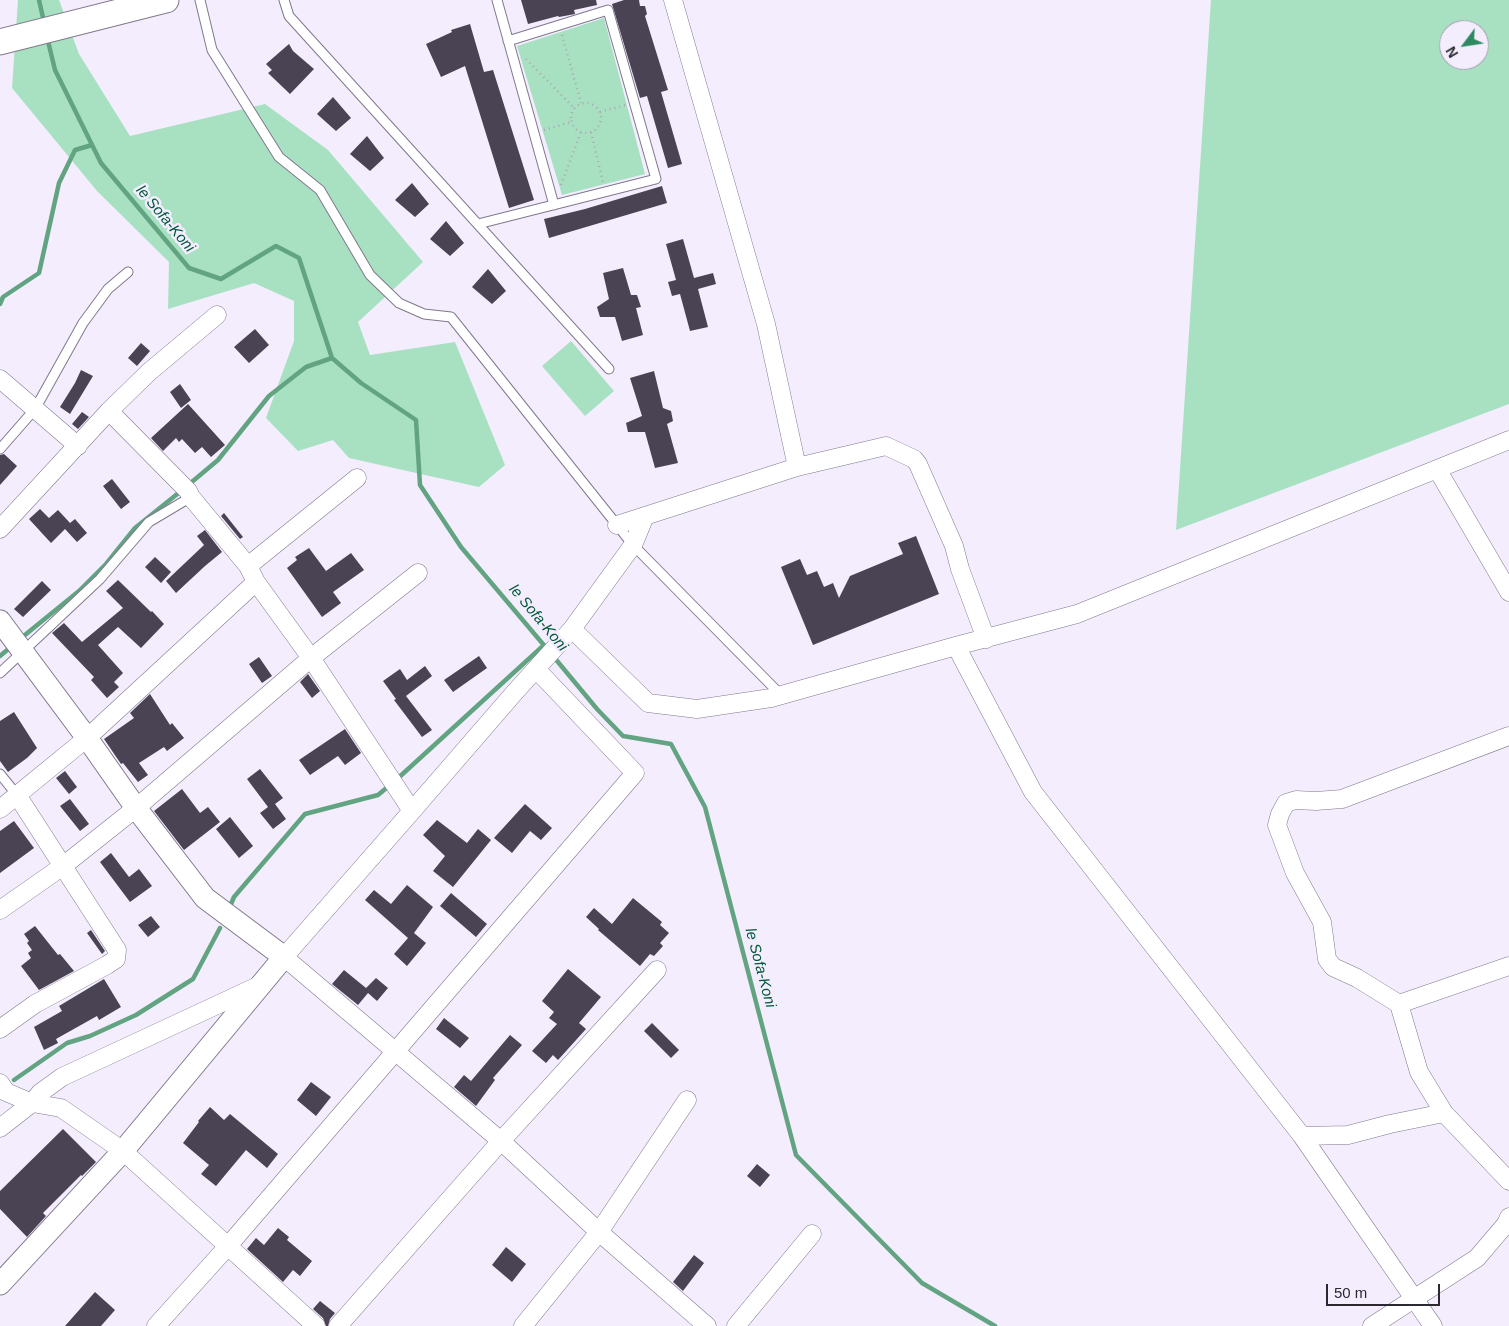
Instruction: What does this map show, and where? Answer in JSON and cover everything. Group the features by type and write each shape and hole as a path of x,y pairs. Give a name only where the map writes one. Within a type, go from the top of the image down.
{"main road":[{"path":"6,40 166,0"}],"street":[{"path":"673,0 766,324 797,468"},
{"path":"0,530 109,411 149,372 217,315"},
{"path":"0,379 78,446"},
{"path":"109,411 186,490 248,566 256,582 311,658 412,811"},
{"path":"572,629 648,703 697,709 770,698 1077,614 1509,440"},
{"path":"617,525 797,468 886,446 914,459 918,464 954,546 960,569 986,639"},
{"path":"1438,469 1509,592"},
{"path":"248,566 357,478"},
{"path":"0,1284 123,1151 284,957 572,629 633,545 645,516"},
{"path":"0,910 63,866 136,808 311,658 418,573"},
{"path":"0,809 87,738 256,582"},
{"path":"13,639 87,738 136,808 205,898 284,957 397,1052 501,1141 599,1232 707,1326"},
{"path":"956,646 1033,792 1302,1136 1433,1326"},
{"path":"156,1326 397,1052 635,773 536,668"},
{"path":"1509,736 1342,800 1296,800 1286,803 1277,825 1295,873 1322,922 1327,959 1333,967 1357,978 1399,1004 1419,1072 1444,1113 1509,1181"},
{"path":"0,1029 35,1004 107,966 116,959 117,950 17,795"},
{"path":"1399,1004 1509,966"},
{"path":"338,1326 501,1141 657,970"},
{"path":"0,1128 32,1103 40,1093 62,1077 260,985"},
{"path":"0,1083 6,1092 32,1103 61,1108 123,1151 316,1326"},
{"path":"523,1326 599,1232 687,1100"},
{"path":"1302,1136 1348,1135 1444,1113"},
{"path":"1372,1326 1477,1258 1506,1224 1509,1217"},
{"path":"736,1326 812,1234"}],"lane":[{"path":"200,0 212,50 279,157 320,190 370,275 400,303 424,314 451,317 633,545 781,695"},
{"path":"284,0 289,16 609,369"},
{"path":"497,0 554,205"},
{"path":"478,224 656,179 608,10 508,40"},
{"path":"0,449 35,409 84,323 108,289 128,272"},
{"path":"0,673 13,639 100,579 149,522 186,490"},
{"path":"0,774 17,795"}],"path":[{"path":"559,25 581,103"},
{"path":"508,40 574,108"},
{"path":"600,112 634,102"},
{"path":"581,103 593,105 600,112 598,126 590,132 581,132 573,127 571,122 574,108 581,103"},
{"path":"534,133 571,122"},
{"path":"554,205 581,132"},
{"path":"590,132 606,192"}],"green space":[{"path":"18,0 59,0 79,54 130,136 265,104 328,150 423,262 358,322 370,355 455,342 505,465 479,487 349,458 333,440 298,451 266,418 294,341 294,301 254,283 168,309 169,262 97,191 12,88"},
{"path":"1211,0 1509,0 1509,404 1176,530"},
{"path":"604,18 645,174 562,195 517,46"},
{"path":"571,341 614,391 585,416 542,366"}],"building":[{"path":"521,0 596,0 597,5 574,10 575,14 558,16 528,24"},
{"path":"624,0 639,0 640,6 645,6 647,14 645,16 668,90 661,92 682,164 668,168 647,96 640,98 612,4"},
{"path":"470,24 484,72 493,70 534,200 509,208 465,66 441,77 426,44 452,32 451,30"},
{"path":"289,44 293,51 314,69 290,94 268,73 272,70 266,64"},
{"path":"333,97 351,118 336,131 317,114"},
{"path":"367,136 384,158 370,171 350,154"},
{"path":"412,183 429,204 415,217 395,200"},
{"path":"662,186 667,203 549,238 544,219"},
{"path":"446,221 464,243 450,256 430,239"},
{"path":"683,239 694,278 713,273 716,284 698,289 708,327 690,331 680,294 672,296 668,282 676,280 666,244"},
{"path":"623,268 631,295 637,295 641,307 636,308 643,335 622,341 615,317 600,317 597,307 609,299 603,273"},
{"path":"488,269 506,291 492,304 472,287"},
{"path":"255,329 269,345 249,363 234,347"},
{"path":"141,343 150,351 137,366 128,358"},
{"path":"81,370 93,376 70,414 60,407"},
{"path":"654,371 663,408 671,411 673,421 667,424 678,463 655,468 645,432 628,432 626,423 642,416 630,378"},
{"path":"180,384 191,400 181,408 170,392"},
{"path":"188,404 225,445 211,457 202,447 195,453 182,439 179,442 176,438 163,451 151,438"},
{"path":"82,412 89,417 78,429 72,424"},
{"path":"4,454 17,466 0,485 0,455"},
{"path":"112,479 130,502 121,509 103,486"},
{"path":"40,509 49,518 58,510 70,523 75,519 87,533 77,542 65,529 51,543 29,519"},
{"path":"224,513 243,537 240,539 221,516"},
{"path":"205,530 222,552 176,593 166,581 204,545 197,536"},
{"path":"916,536 939,594 813,645 781,567 800,559 807,575 817,571 824,587 833,583 839,598 850,576 903,554 898,543"},
{"path":"309,548 326,571 351,553 364,570 333,592 341,603 322,617 287,568 297,560 295,557"},
{"path":"155,557 171,572 161,583 145,567"},
{"path":"118,580 164,624 141,648 118,627 98,645 123,673 114,682 119,687 107,698 91,680 94,677 52,633 64,623 82,642 123,608 106,591"},
{"path":"42,581 51,590 23,617 14,609"},
{"path":"479,656 487,668 453,692 444,680"},
{"path":"259,657 272,676 262,683 249,664"},
{"path":"425,666 432,676 406,696 432,730 422,737 394,700 396,699 383,681 400,669 407,680"},
{"path":"308,674 320,691 312,698 300,682"},
{"path":"150,694 170,725 172,723 184,738 167,751 164,747 139,763 148,775 138,782 123,763 121,764 104,739 134,718 130,713"},
{"path":"14,712 37,748 8,772 0,761 0,721"},
{"path":"345,729 361,753 345,765 338,756 310,775 299,760"},
{"path":"260,769 283,798 275,804 286,819 273,829 260,813 268,807 247,779"},
{"path":"65,771 77,787 69,794 56,778"},
{"path":"182,789 200,813 208,807 220,822 184,850 154,811"},
{"path":"70,799 89,824 80,831 60,806"},
{"path":"525,804 552,828 541,840 530,831 512,853 494,838"},
{"path":"230,817 253,846 239,858 216,829"},
{"path":"437,820 467,843 478,829 491,840 453,887 433,871 445,856 423,835"},
{"path":"14,821 34,848 0,873 0,831"},
{"path":"111,853 129,877 139,869 152,886 130,902 100,862"},
{"path":"407,885 433,907 414,933 426,943 407,966 394,954 408,938 365,900 374,890 391,904"},
{"path":"451,893 487,924 476,937 440,906"},
{"path":"633,898 662,922 660,925 669,933 660,943 663,946 654,956 650,954 640,966 598,930 586,917 594,908 612,924"},
{"path":"151,916 160,927 148,937 138,925"},
{"path":"35,926 58,955 60,954 74,971 39,990 21,966 31,958 28,953 32,950 24,934"},
{"path":"91,930 105,951 102,954 87,933"},
{"path":"568,969 601,997 579,1023 586,1029 558,1060 553,1055 546,1063 532,1051 557,1024 549,1018 554,1012 542,1001"},
{"path":"344,970 366,988 376,978 388,988 377,1001 368,993 358,1005 332,984"},
{"path":"104,979 121,1007 99,1020 97,1016 56,1039 58,1043 44,1050 34,1027 62,1011 59,1006"},
{"path":"444,1018 469,1038 460,1048 436,1029"},
{"path":"652,1023 679,1050 671,1058 644,1031"},
{"path":"510,1035 522,1045 493,1078 495,1080 476,1106 454,1087 464,1075 471,1081"},
{"path":"311,1082 331,1097 316,1116 297,1100"},
{"path":"210,1107 224,1120 230,1114 278,1154 267,1168 246,1150 216,1186 201,1174 209,1165 183,1143"},
{"path":"63,1129 96,1162 43,1213 46,1216 27,1237 0,1209 0,1191"},
{"path":"757,1164 770,1175 760,1187 747,1176"},
{"path":"278,1228 289,1237 287,1240 312,1261 300,1276 293,1270 283,1282 247,1249 256,1238 264,1245"},
{"path":"506,1247 526,1264 512,1282 492,1265"},
{"path":"694,1255 704,1263 683,1291 673,1282"},
{"path":"95,1292 115,1310 101,1326 65,1326"},
{"path":"320,1301 335,1313 330,1319 328,1326 326,1326 323,1318 313,1309"}],"waterway":[{"name":"le Sofa-Koni","path":"39,0 44,22"},
{"name":"le Sofa-Koni","path":"47,37 55,70 101,163 189,268 221,279 276,246 299,258 332,358 361,383 416,420 420,485 461,547 548,650"},
{"path":"0,304 3,297 39,273 59,183 75,150 92,145"},
{"path":"187,486 218,460 269,396 306,367 332,358"},
{"path":"20,639 79,591 106,564 135,528 181,491"},
{"path":"396,780 544,645"},
{"path":"0,656 12,646"},
{"name":"le Sofa-Koni","path":"553,656 597,709 623,736 671,744 705,807 796,1155 922,1283 995,1326"},
{"path":"231,904 234,897 305,814 378,795 390,785"},
{"path":"14,1080 67,1043 90,1036 136,1015 193,979 220,928"}]}
